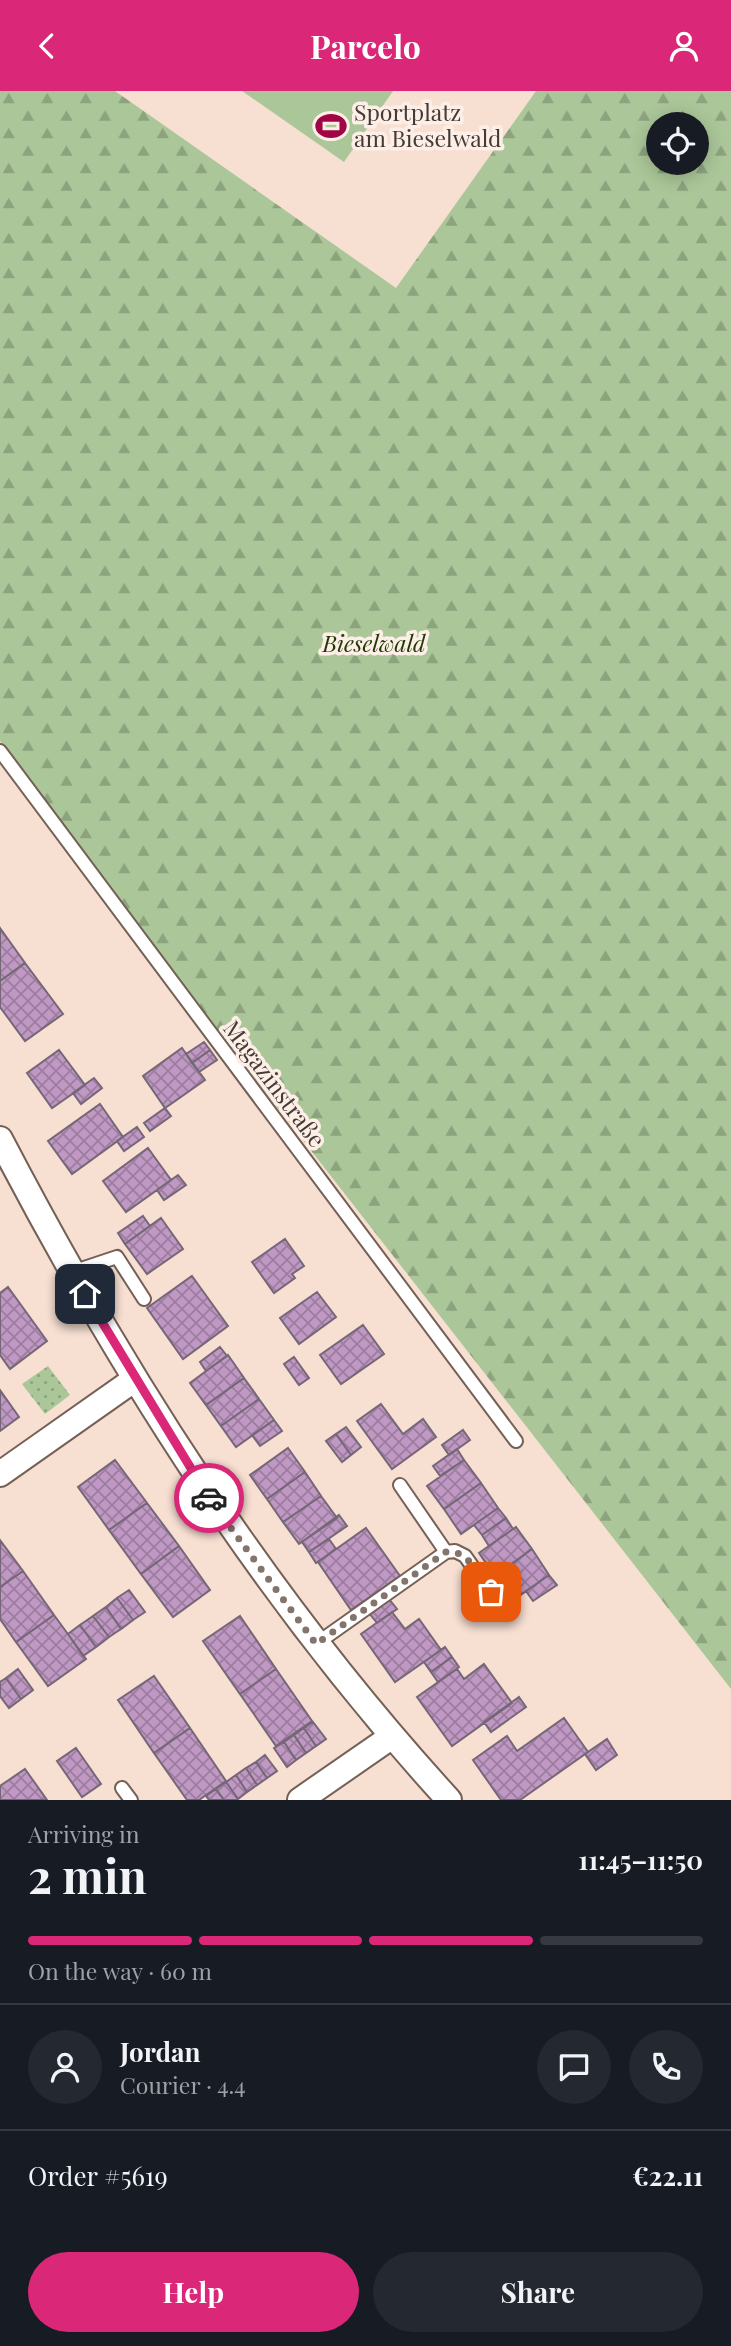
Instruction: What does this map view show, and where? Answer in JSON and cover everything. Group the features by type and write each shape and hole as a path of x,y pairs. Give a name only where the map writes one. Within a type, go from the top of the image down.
{"street":[{"path":"0,1139 72,1272 135,1380 213,1503 316,1644 391,1737 449,1800"},
{"path":"0,1474 135,1380"},
{"path":"300,1800 391,1737"}],"lane":[{"name":"Magazinstraße","path":"0,751 516,1441"},
{"path":"72,1272 117,1257 144,1299"},
{"path":"400,1485 446,1552"},
{"path":"316,1644 446,1552 455,1551 465,1556 504,1611"},
{"path":"122,1788 131,1800"}],"green space":[{"name":"Bieselwald","path":"0,91 115,91 396,288 536,91 731,91 731,1689 231,1048 0,741"},
{"name":"Sportplatz am Bieselwald","path":"242,91 393,91 344,162"},
{"path":"48,1366 70,1395 45,1414 22,1384"}],"building":[{"path":"0,928 25,963 0,981"},
{"path":"25,963 63,1014 25,1041 0,1007 0,981"},
{"path":"204,1042 210,1050 192,1063 186,1054"},
{"path":"182,1048 205,1080 165,1108 143,1076"},
{"path":"59,1050 85,1085 52,1108 27,1073"},
{"path":"210,1050 217,1060 199,1072 192,1063"},
{"path":"94,1078 102,1088 81,1104 73,1093"},
{"path":"100,1104 123,1137 72,1174 48,1141"},
{"path":"165,1108 171,1116 150,1131 144,1123"},
{"path":"137,1127 144,1137 124,1151 117,1141"},
{"path":"148,1148 171,1180 126,1212 103,1181"},
{"path":"178,1175 186,1185 164,1200 157,1190"},
{"path":"143,1216 150,1226 125,1244 118,1233"},
{"path":"161,1218 183,1249 147,1274 125,1244"},
{"path":"285,1239 304,1266 292,1274 295,1278 274,1293 252,1262"},
{"path":"192,1276 228,1326 183,1359 147,1308"},
{"path":"8,1287 47,1341 10,1369 0,1355 0,1293"},
{"path":"317,1292 336,1317 299,1344 280,1318"},
{"path":"363,1325 384,1354 341,1384 320,1355"},
{"path":"220,1347 227,1356 206,1371 200,1362"},
{"path":"228,1355 244,1378 206,1405 190,1383"},
{"path":"294,1357 309,1378 299,1385 284,1364"},
{"path":"244,1378 259,1399 221,1426 206,1405"},
{"path":"0,1390 19,1417 0,1431"},
{"path":"259,1399 274,1420 236,1447 221,1426"},
{"path":"381,1404 403,1434 423,1419 436,1437 392,1469 357,1421"},
{"path":"274,1420 282,1431 260,1446 252,1435"},
{"path":"346,1427 361,1447 351,1455 336,1434"},
{"path":"463,1430 470,1440 449,1455 442,1445"},
{"path":"336,1434 351,1455 342,1462 326,1441"},
{"path":"288,1448 305,1472 267,1499 250,1475"},
{"path":"457,1449 464,1460 440,1476 433,1466"},
{"path":"115,1460 147,1503 109,1530 78,1487"},
{"path":"464,1460 481,1483 444,1509 427,1486"},
{"path":"305,1472 321,1496 283,1522 267,1499"},
{"path":"481,1483 498,1508 461,1534 444,1509"},
{"path":"321,1496 337,1518 299,1544 283,1522"},
{"path":"147,1503 179,1546 141,1574 109,1530"},
{"path":"498,1508 506,1518 482,1535 474,1525"},
{"path":"339,1515 347,1526 309,1552 302,1542"},
{"path":"506,1518 513,1529 489,1546 482,1535"},
{"path":"516,1527 532,1549 495,1576 479,1553"},
{"path":"366,1528 400,1576 351,1610 318,1562"},
{"path":"329,1539 336,1549 316,1563 309,1552"},
{"path":"0,1540 23,1571 0,1587"},
{"path":"179,1546 210,1590 173,1617 141,1574"},
{"path":"532,1549 549,1575 512,1601 495,1576"},
{"path":"23,1571 54,1615 16,1642 0,1619 0,1587"},
{"path":"549,1575 557,1585 533,1601 526,1591"},
{"path":"129,1590 145,1612 133,1620 117,1598"},
{"path":"117,1598 133,1620 121,1629 106,1607"},
{"path":"389,1599 397,1609 377,1623 369,1613"},
{"path":"106,1607 121,1629 109,1637 93,1616"},
{"path":"392,1612 405,1629 419,1619 441,1650 395,1682 361,1634"},
{"path":"54,1615 86,1659 48,1686 16,1642"},
{"path":"93,1616 109,1637 96,1647 80,1625"},
{"path":"240,1616 276,1669 240,1694 203,1641"},
{"path":"80,1625 96,1647 83,1656 68,1634"},
{"path":"445,1647 452,1657 431,1672 424,1662"},
{"path":"452,1657 459,1667 438,1682 431,1672"},
{"path":"484,1664 512,1703 452,1746 417,1697 457,1669 464,1679"},
{"path":"18,1669 33,1690 21,1699 6,1678"},
{"path":"276,1669 312,1721 276,1746 240,1694"},
{"path":"154,1676 190,1728 154,1753 118,1700"},
{"path":"6,1678 21,1699 9,1708 0,1696 0,1682"},
{"path":"519,1697 526,1707 491,1732 484,1722"},
{"path":"564,1718 588,1752 520,1800 501,1800 473,1760 507,1736 517,1751"},
{"path":"313,1722 326,1739 316,1746 304,1728"},
{"path":"190,1728 226,1781 199,1800 187,1800 154,1753"},
{"path":"304,1728 316,1746 306,1753 294,1735"},
{"path":"294,1735 306,1753 296,1760 284,1742"},
{"path":"607,1739 617,1755 596,1770 585,1754"},
{"path":"284,1742 296,1760 287,1767 274,1748"},
{"path":"76,1748 101,1784 82,1797 57,1761"},
{"path":"265,1755 277,1771 267,1778 256,1762"},
{"path":"256,1762 267,1778 257,1785 246,1768"},
{"path":"246,1768 257,1785 247,1792 236,1775"},
{"path":"25,1769 47,1800 0,1800 0,1786"},
{"path":"236,1775 247,1792 238,1799 226,1782"},
{"path":"226,1782 238,1799 224,1800 216,1789"},
{"path":"216,1789 224,1800 209,1800 206,1796"}],"way so far":[{"path":"209,1498 316,1644 446,1552 455,1551 465,1556 491,1592"}],"place":[{"name":"Sportplatz am Bieselwald","path":"331,126"}],"route":[{"path":"85,1294 209,1498"}]}
